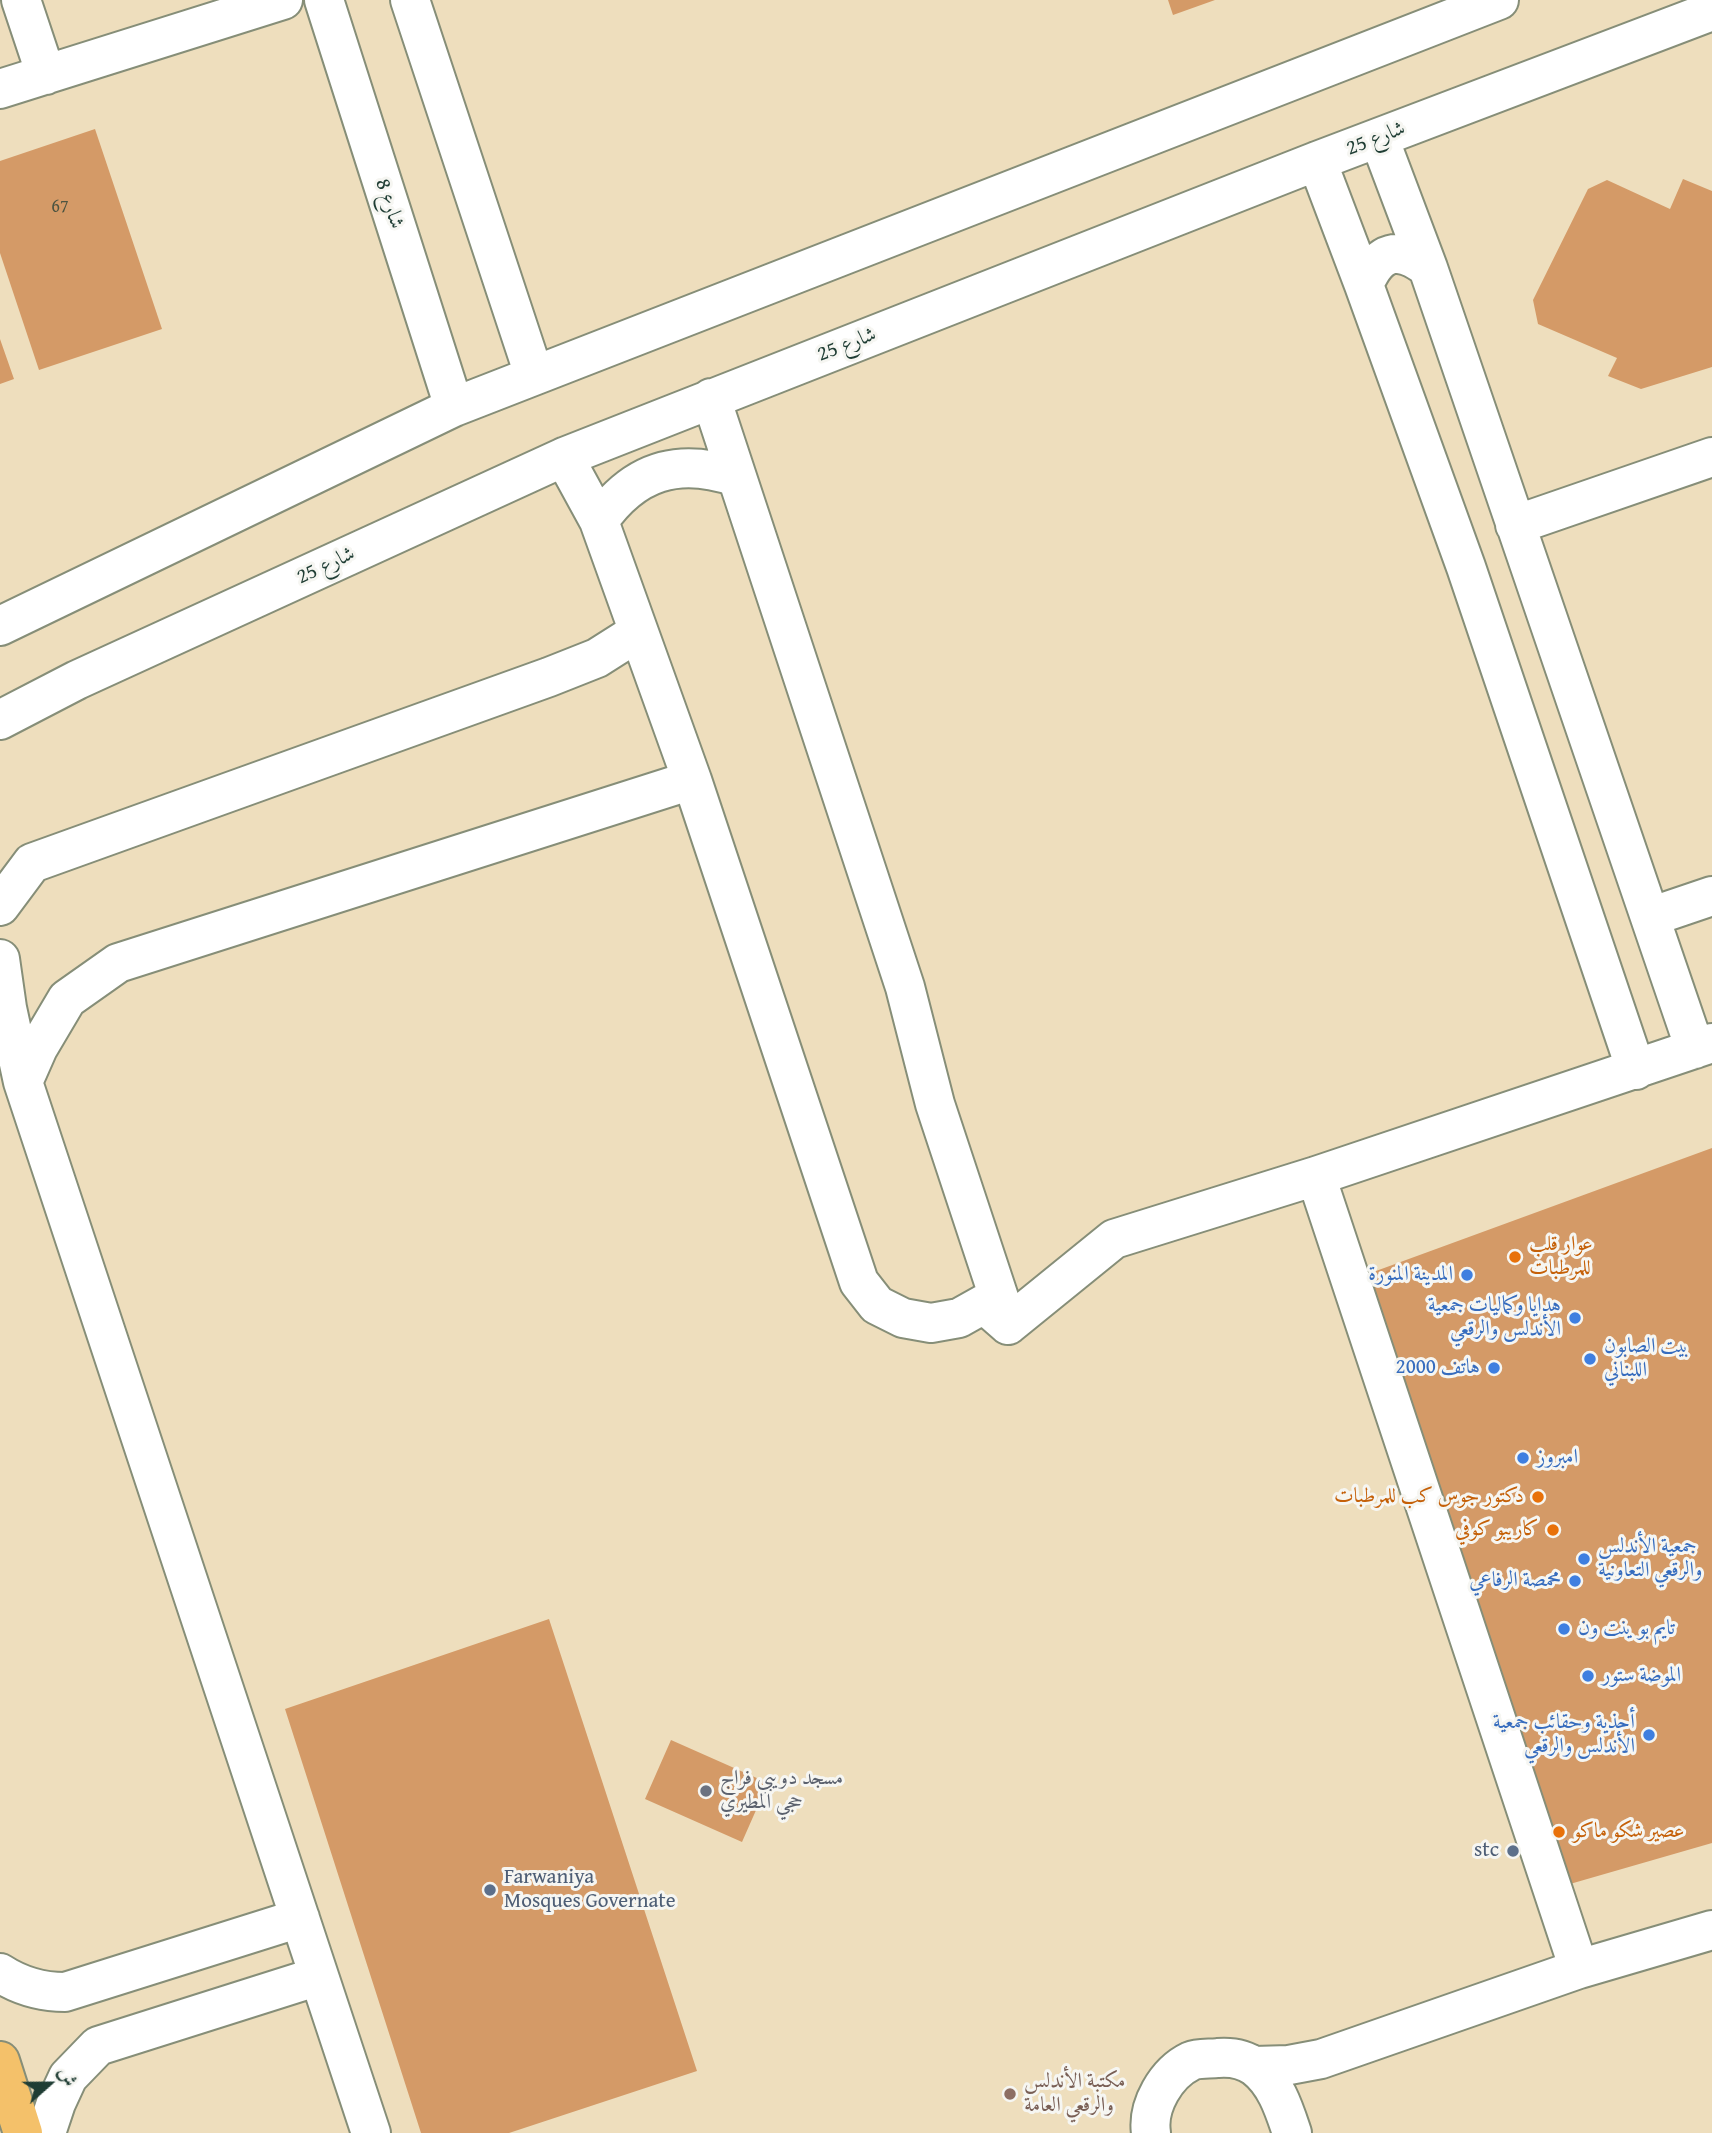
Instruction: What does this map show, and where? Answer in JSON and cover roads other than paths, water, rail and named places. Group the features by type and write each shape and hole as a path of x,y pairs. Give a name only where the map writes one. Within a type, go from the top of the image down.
{"highway":[{"path":"0,2061 23,2133"}],"street":[{"path":"21,0 46,75"},
{"path":"0,89 283,0"},
{"name":"شارع 8","path":"324,0 454,407"},
{"path":"410,0 534,374"},
{"path":"0,626 454,407 1499,0"},
{"name":"شارع 25","path":"0,720 78,680 564,457 1317,162 1712,11"},
{"path":"1008,1325 1114,1239 1316,1176 1704,1046 1650,917 1428,268 1379,138"},
{"path":"1317,162 1466,567 1636,1070"},
{"path":"1364,285 1372,266 1390,254 1411,256 1428,268"},
{"path":"711,398 905,987 936,1104 1008,1325"},
{"path":"564,457 599,522 692,780 859,1282 877,1305 903,1318 931,1323 959,1318 984,1304 1008,1325"},
{"path":"1516,525 1712,457"},
{"path":"599,522 612,503 629,488 669,469 692,467 736,477"},
{"path":"0,906 32,863 549,677 597,658 638,632"},
{"path":"23,1082 38,1048 67,999 118,962 692,780"},
{"path":"1650,917 1712,896"},
{"path":"0,959 7,1009 23,1082 371,2133"},
{"path":"1316,1176 1579,1969"},
{"path":"0,1973 22,1986 65,1992 300,1918"},
{"path":"1151,2133 1149,2121 1162,2085 1192,2061 1231,2057 1254,2066 1289,2065 1321,2059 1579,1969 1712,1930"},
{"path":"46,2133 68,2077 98,2046 319,1976"},
{"path":"1254,2066 1276,2093 1292,2133"}],"place":[{"name":"عوار قلب للمرطبات","path":"1515,1257"},
{"name":"المدينة المنورة","path":"1467,1275"},
{"name":"هدايا وكماليات جمعية الأندلس والرقعي","path":"1575,1318"},
{"name":"بيت الصابون اللبناني","path":"1590,1359"},
{"name":"هاتف 2000","path":"1494,1368"},
{"name":"امبروز","path":"1523,1458"},
{"name":"دكتور جوس كب للمرطبات","path":"1538,1497"},
{"name":"كاريبو كوفي","path":"1553,1530"},
{"name":"جمعية الأندلس والرقعي التعاونية","path":"1584,1559"},
{"name":"محمصة الرفاعي","path":"1575,1581"},
{"name":"تايم بو ينت ون","path":"1564,1629"},
{"name":"الموضة ستور","path":"1588,1676"},
{"name":"أحذية وحقائب جمعية الأندلس والرقعي","path":"1649,1735"},
{"name":"مسجد دويبي فراج حجي المطيري","path":"706,1791"},
{"name":"عصير شكو ماكو","path":"1559,1832"},
{"name":"stc","path":"1513,1851"},
{"name":"Farwaniya Mosques Governate","path":"490,1890"},
{"name":"مكتبة الأندلس والرقعي العامة","path":"1010,2094"}]}
